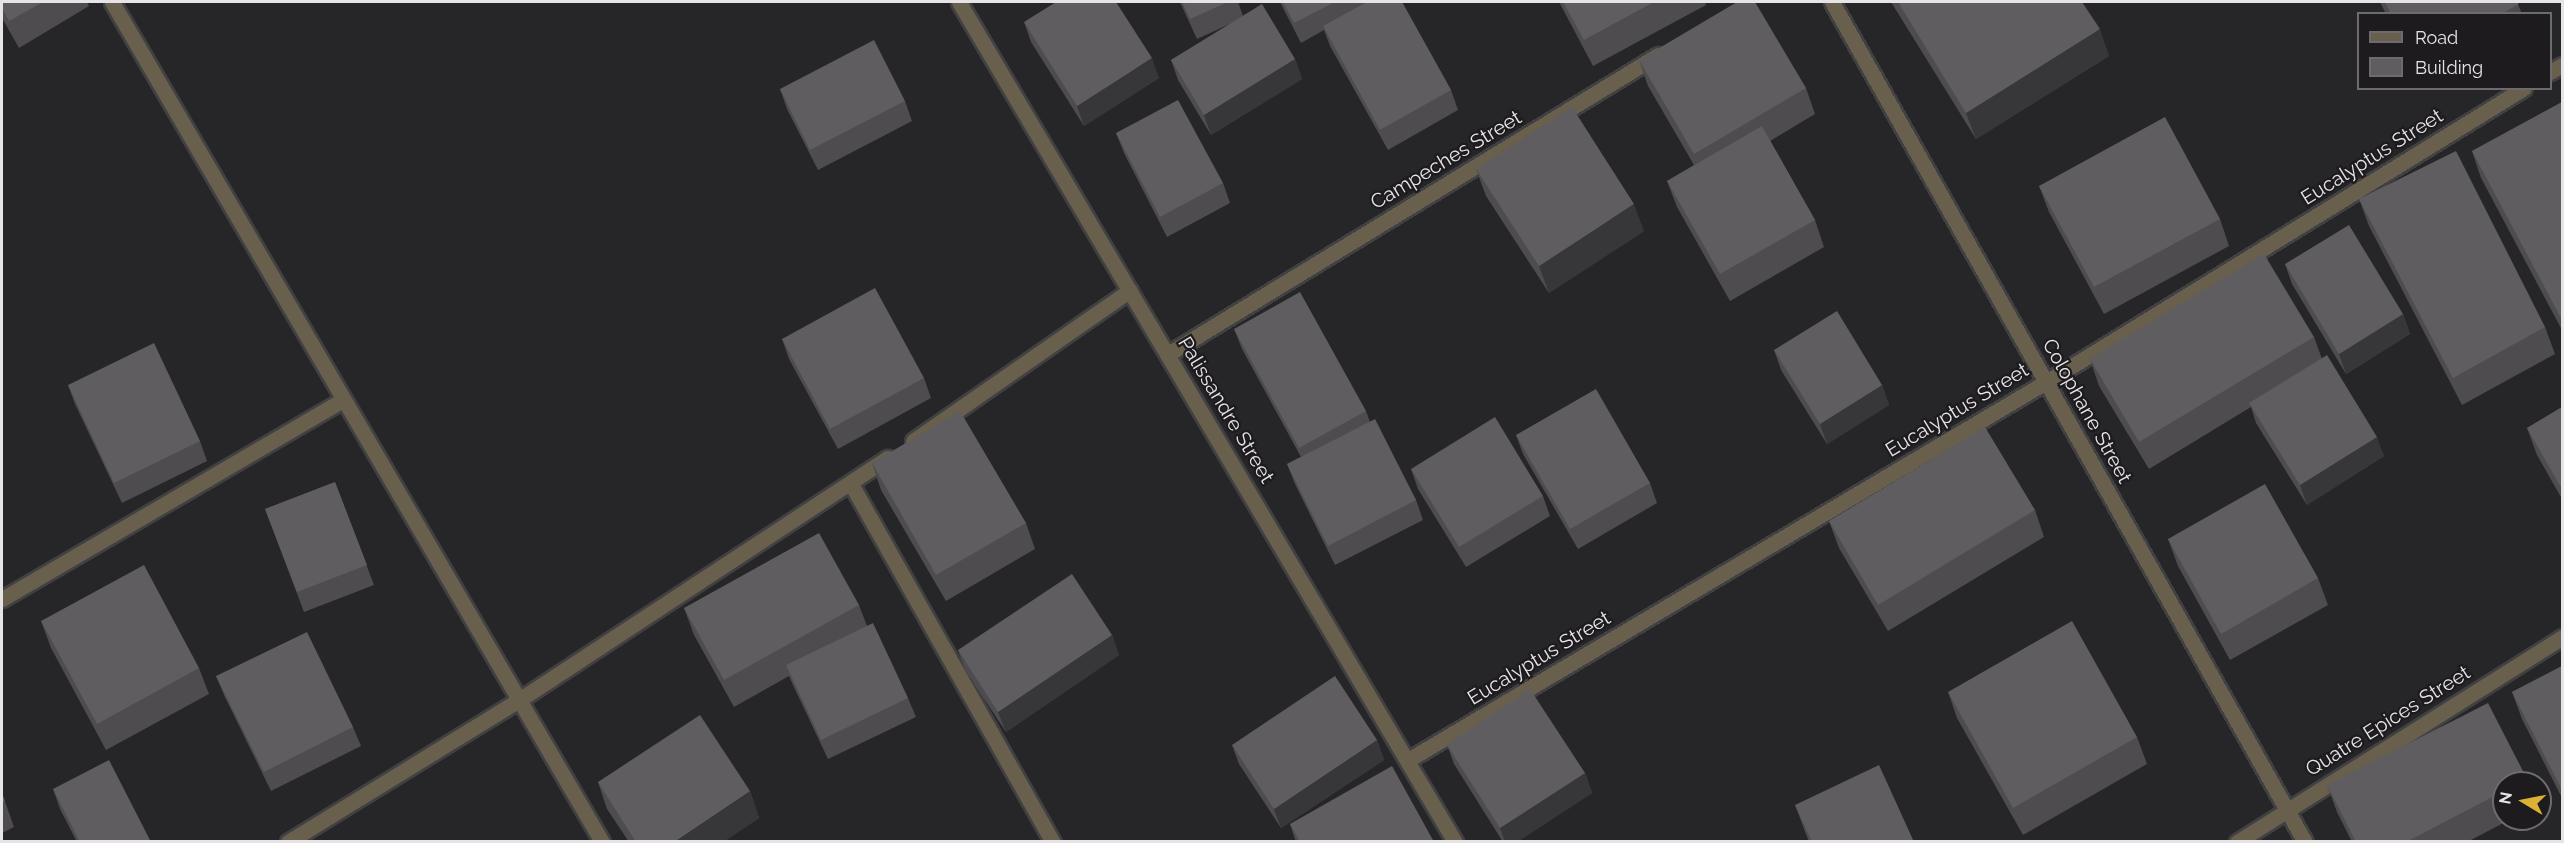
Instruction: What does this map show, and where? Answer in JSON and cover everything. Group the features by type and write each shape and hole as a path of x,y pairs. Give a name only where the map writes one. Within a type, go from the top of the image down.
{"street":[{"path":"112,2 602,842"},
{"name":"Palissandre Street","path":"959,2 1455,842"},
{"name":"Colophane Street","path":"1832,2 2305,842"},
{"name":"Campeches Street","path":"1168,354 1674,45"},
{"name":"Eucalyptus Street","path":"1408,760 2046,382 2521,90"},
{"path":"288,842 519,699 851,484 1130,290"},
{"path":"2,600 343,400"},
{"path":"851,484 1053,842"},
{"name":"Quatre Epices Street","path":"2237,842 2562,637"}],"building":[{"path":"2,2 43,2 9,21 2,8"},
{"path":"1056,2 1116,2 1152,58 1077,106 1024,22"},
{"path":"1182,2 1228,2 1190,19"},
{"path":"1283,2 1335,2 1294,23"},
{"path":"1367,2 1402,2 1451,90 1380,130 1323,26"},
{"path":"1563,2 1654,2 1584,40"},
{"path":"1737,2 1755,2 1806,88 1694,154 1639,60"},
{"path":"1898,2 2082,2 2100,29 1966,113"},
{"path":"2385,2 2517,2 2519,4 2505,12 2390,12"},
{"path":"1262,4 1295,59 1204,115 1171,60"},
{"path":"874,40 905,101 810,150 780,89"},
{"path":"1178,100 1223,183 1160,217 1116,133"},
{"path":"2562,102 2562,318 2561,318 2472,151"},
{"path":"1572,107 1634,204 1539,266 1476,169"},
{"path":"2165,117 2220,219 2094,287 2039,186"},
{"path":"1762,126 1815,220 1720,274 1667,181"},
{"path":"2456,151 2545,327 2453,378 2359,199"},
{"path":"2349,225 2403,314 2339,354 2285,264"},
{"path":"2264,254 2314,337 2139,442 2090,359"},
{"path":"875,288 924,378 830,429 782,339"},
{"path":"1300,292 1366,411 1299,448 1234,329"},
{"path":"1837,311 1882,385 1820,424 1774,350"},
{"path":"154,343 200,441 114,483 68,385"},
{"path":"2327,355 2377,437 2300,485 2249,403"},
{"path":"1596,389 1650,483 1570,529 1516,435"},
{"path":"2562,407 2562,489 2527,428"},
{"path":"960,411 1026,523 936,575 872,463"},
{"path":"1495,417 1543,496 1459,547 1411,469"},
{"path":"1375,419 1416,500 1328,546 1287,464"},
{"path":"1985,427 2035,510 1878,605 1829,521"},
{"path":"335,482 367,565 297,592 265,509"},
{"path":"2265,484 2318,578 2221,634 2168,539"},
{"path":"819,533 859,605 724,680 684,608"},
{"path":"144,565 199,668 97,724 41,621"},
{"path":"1072,574 1112,635 998,712 958,650"},
{"path":"2072,621 2137,737 2013,808 1948,692"},
{"path":"873,623 908,698 821,740 786,665"},
{"path":"307,632 353,727 264,772 216,676"},
{"path":"2562,666 2562,790 2512,692"},
{"path":"1335,676 1377,740 1274,809 1232,745"},
{"path":"1530,689 1585,773 1500,828 1447,745"},
{"path":"2488,703 2523,771 2492,771 2492,797 2406,842 2356,842 2327,785"},
{"path":"700,715 750,791 674,842 636,842 598,782"},
{"path":"109,760 151,842 80,842 53,789"},
{"path":"1879,765 1914,842 1812,842 1795,805"},
{"path":"1392,766 1434,842 1300,842 1290,824"}]}
